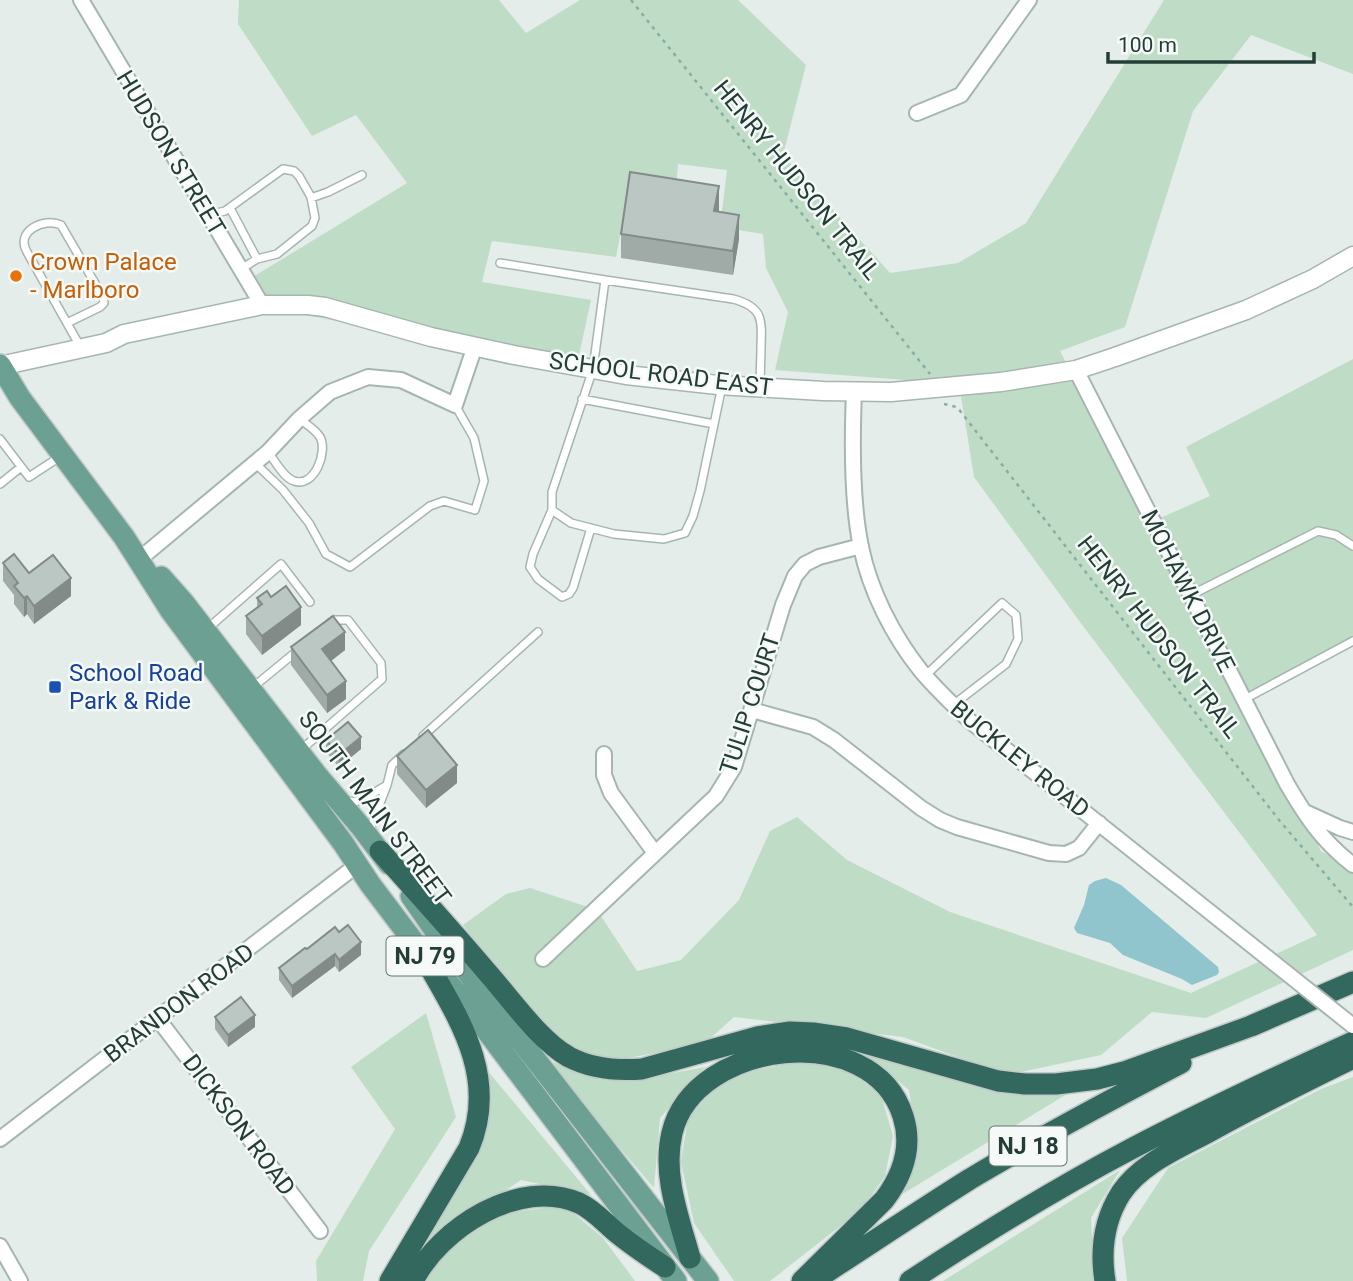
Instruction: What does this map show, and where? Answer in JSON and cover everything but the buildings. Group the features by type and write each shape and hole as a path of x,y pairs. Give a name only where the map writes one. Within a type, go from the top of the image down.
{"highway":[{"path":"374,843 550,1043 571,1058 601,1069 642,1069 757,1037 790,1032 846,1038 998,1081 1056,1084 1097,1079 1124,1072 1251,1026"},
{"path":"390,1281 468,1148 479,1117 479,1080 473,1052 456,1014 420,950"},
{"name":"NJ 18","path":"814,1281 892,1228 1012,1155 1251,1026 1353,982"},
{"name":"NJ 18","path":"910,1281 1046,1196 1129,1150 1242,1093 1353,1042"},
{"path":"690,1258 671,1186 669,1158 672,1134 685,1102 699,1088 739,1064 781,1054 826,1054 859,1064 886,1085 895,1097 905,1122 907,1150 902,1171 884,1200 802,1281"},
{"path":"1105,1281 1102,1256 1108,1220 1123,1191 1136,1176 1159,1159 1260,1104 1353,1058"},
{"path":"413,1281 446,1238 469,1221 509,1202 551,1196 568,1199 593,1211 671,1274"}],"main road":[{"name":"SOUTH MAIN STREET","path":"0,366 20,398 124,537 171,611 343,843 357,866 420,950 468,1006 671,1274"},
{"name":"SOUTH MAIN STREET","path":"124,537 184,603 299,752 374,843 436,932 708,1281"}],"street":[{"name":"HUDSON STREET","path":"81,0 262,305"},
{"path":"917,113 961,95 1028,0"},
{"name":"SCHOOL ROAD EAST","path":"0,366 106,343 124,334 262,305 308,305 325,307 431,337 626,375 723,386 891,392 1001,382 1076,370 1246,310 1313,279 1353,256"},
{"path":"142,557 268,452 299,419 330,392 368,377 401,380 455,405 475,346"},
{"name":"MOHAWK DRIVE","path":"1076,370 1287,784 1321,837 1353,865"},
{"name":"BUCKLEY ROAD","path":"854,392 853,463 861,546 884,612 901,643 925,676 970,720 1353,1026"},
{"name":"TULIP COURT","path":"543,959 716,796 734,767 783,605 795,576 805,564 819,557 861,546"},
{"path":"752,710 813,727 922,808 957,827 1049,853 1066,854 1079,848 1099,823"},
{"path":"604,754 604,775 611,793 655,853"},
{"path":"1303,811 1353,832"},
{"name":"BRANDON ROAD","path":"0,1139 357,866"},
{"name":"DICKSON ROAD","path":"158,1019 320,1231"},
{"path":"0,1246 20,1281"}],"lane":[{"path":"208,215 230,208 283,169 293,171 299,176 311,198 315,218 312,226 277,254 257,259 240,270"},
{"path":"311,198 362,175"},
{"path":"230,208 257,259"},
{"path":"67,323 100,307 103,297 61,225 47,222 28,232 23,245 81,348"},
{"path":"500,263 746,302 762,321 760,387"},
{"path":"591,528 573,588 569,594 562,597 538,579 530,567 552,510 552,492 593,369 605,280"},
{"path":"552,510 571,523 614,534 664,539 685,533 694,516 723,386"},
{"path":"582,399 714,424"},
{"path":"255,462 283,490 309,523 326,554 350,567 430,506 444,501 475,510 484,481 474,438 455,405"},
{"path":"268,452 294,481 305,482 314,476 323,444 319,435 299,419"},
{"path":"0,439 29,477 62,455"},
{"path":"0,484 21,467"},
{"path":"1190,595 1318,531 1336,535 1353,546"},
{"path":"206,630 281,564 310,601"},
{"path":"925,676 1002,603 1016,615 1018,639 1006,664 954,705"},
{"path":"299,752 382,679 381,663 348,620 334,620 324,629"},
{"path":"421,738 538,632"},
{"path":"1243,700 1353,641"},
{"path":"251,689 303,646"},
{"path":"374,843 392,765 411,747"},
{"path":"339,802 360,802 387,785"}],"path":[{"name":"HENRY HUDSON TRAIL","path":"631,0 932,376"},
{"name":"HENRY HUDSON TRAIL","path":"935,402 957,407 1279,820 1353,907"}],"green space":[{"path":"239,0 499,0 526,33 580,0 738,0 806,65 783,155 890,273 958,263 1026,223 1164,0 1353,0 1353,74 1251,35 1193,111 1125,327 1060,351 1149,523 1210,496 1186,447 1353,359 1353,641 1244,696 1321,851 1353,870 1353,950 1206,1018 1152,1012 1101,1055 1007,1075 903,1037 734,1017 704,1044 617,1060 575,1051 517,995 463,925 506,894 530,888 597,910 637,971 681,960 739,900 770,831 797,817 847,860 950,912 1191,993 1317,935 974,477 959,384 775,370 788,312 766,268 763,234 720,227 727,170 678,164 675,199 629,189 616,257 492,241 482,282 591,300 579,355 429,338 256,306 248,280 407,183 356,115 312,136 238,24"},
{"path":"426,1013 456,1117 369,1251 363,1281 317,1281 316,1261 395,1129 351,1067"},
{"path":"862,1052 976,1087 1023,1093 1067,1094 891,1201 917,1143 909,1090"},
{"path":"544,1059 600,1080 631,1081 705,1067 660,1118 654,1188"},
{"path":"801,1061 848,1070 881,1095 893,1136 885,1176 862,1209 770,1281 734,1281 694,1223 681,1162 688,1117 727,1076"},
{"path":"487,1070 591,1195 521,1180 414,1253 483,1131"},
{"path":"1353,1077 1353,1281 1127,1281 1122,1238 1168,1168 1321,1089"},
{"path":"1120,1170 1091,1218 1094,1281 943,1281"},
{"path":"564,1205 603,1238 635,1281 421,1281 453,1246 501,1214"}],"water":[{"path":"1106,878 1121,885 1218,967 1217,975 1192,985 1123,955 1110,943 1077,933 1074,928 1089,885"}],"place":[{"name":"Crown Palace - Marlboro","path":"16,276"},
{"name":"School Road Park & Ride","path":"55,687"}]}
